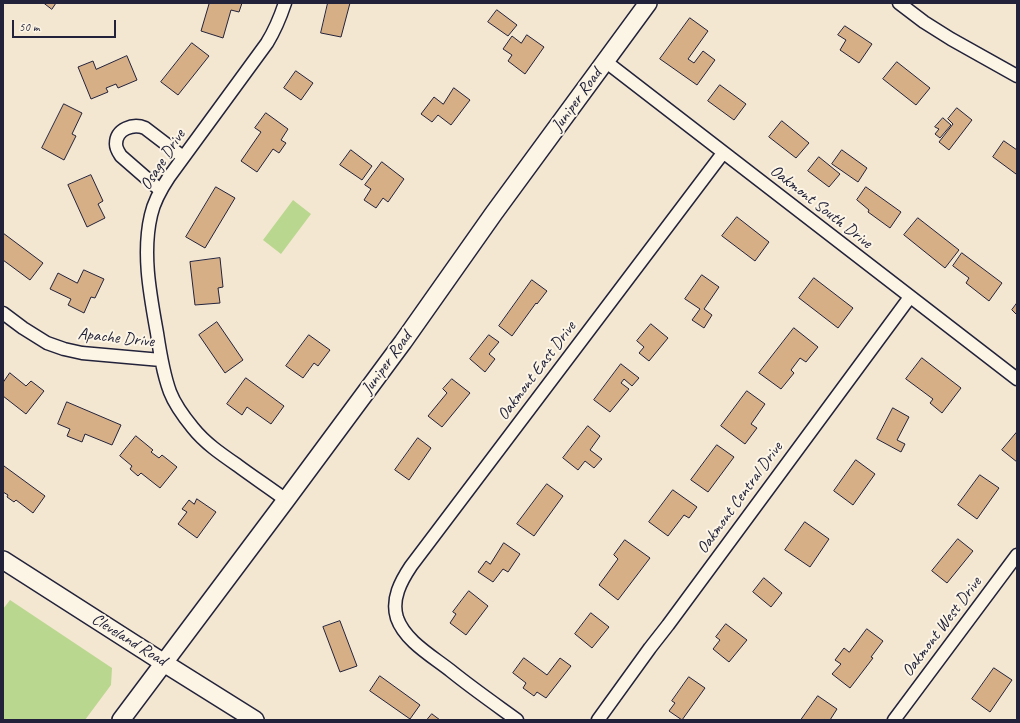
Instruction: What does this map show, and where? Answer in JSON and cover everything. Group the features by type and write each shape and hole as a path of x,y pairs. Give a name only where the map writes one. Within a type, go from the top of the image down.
{"street":[{"name":"Osage Drive","path":"161,360 151,298 147,255 147,236 154,203 160,190 183,157 267,43 280,18 285,3"},
{"name":"Juniper Road","path":"121,720 403,342 494,213 648,3"},
{"path":"899,3 924,22 951,39 1017,76"},
{"name":"Oakmont South Drive","path":"605,61 1017,379"},
{"path":"160,190 121,156 116,145 117,138 124,130 133,126 141,126 183,157"},
{"name":"Oakmont East Drive","path":"517,720 412,641 403,630 397,617 396,605 398,591 410,566 723,153"},
{"name":"Oakmont Central Drive","path":"598,720 910,297"},
{"name":"Apache Drive","path":"3,313 47,343 64,349 102,355 161,360 164,375 171,394 179,409 193,428 216,450 286,500"},
{"name":"Oakmont West Drive","path":"894,720 1017,555"},
{"name":"Cleveland Road","path":"3,560 255,720"}],"green space":[{"path":"293,200 311,214 281,254 263,240"},
{"path":"10,600 112,668 111,685 85,720 3,720 3,609"}],"building":[{"path":"44,3 56,3 52,9"},
{"path":"205,3 242,3 239,12 231,10 223,38 201,31 209,4"},
{"path":"328,3 350,3 341,37 321,33"},
{"path":"497,10 517,25 508,36 488,22"},
{"path":"690,18 708,31 688,59 694,63 703,51 715,60 697,85 660,59"},
{"path":"845,26 872,44 859,63 840,50 846,40 838,35"},
{"path":"527,35 544,47 525,74 508,61 512,55 503,49 512,36 521,43"},
{"path":"192,43 209,56 178,95 161,82"},
{"path":"127,56 137,80 118,88 116,84 106,88 108,92 91,99 78,67 93,61 96,69"},
{"path":"897,62 930,88 916,105 883,79"},
{"path":"296,71 313,83 301,100 284,88"},
{"path":"720,85 746,104 734,120 708,101"},
{"path":"454,88 470,100 451,125 438,115 432,122 421,114 434,97 443,104"},
{"path":"64,104 82,113 72,134 76,136 64,160 42,148"},
{"path":"957,108 972,120 949,150 939,142 953,124 948,119"},
{"path":"266,113 288,129 281,140 286,143 279,153 273,149 257,172 241,161 261,132 255,128"},
{"path":"943,118 951,125 940,138 935,134 939,129 935,127"},
{"path":"782,121 809,143 796,158 769,137"},
{"path":"1004,141 1017,150 1016,174 993,157"},
{"path":"351,150 372,166 362,180 340,165"},
{"path":"842,150 867,168 858,182 832,164"},
{"path":"819,157 840,174 829,187 808,171"},
{"path":"382,162 404,179 388,202 383,198 376,208 364,200 371,189 365,185"},
{"path":"91,175 103,201 98,204 105,218 87,227 68,185"},
{"path":"216,187 235,198 205,248 186,237"},
{"path":"866,187 901,212 890,228 868,212 869,210 857,200"},
{"path":"737,217 769,242 755,261 722,236"},
{"path":"918,218 959,250 945,268 904,235"},
{"path":"3,233 43,263 30,280 3,260"},
{"path":"962,253 1002,283 989,301 966,283 969,278 953,266"},
{"path":"220,258 223,287 218,288 220,303 195,305 190,262"},
{"path":"84,270 104,279 95,298 91,297 84,313 68,305 71,299 50,289 58,273 77,283"},
{"path":"702,275 719,287 704,309 712,315 704,328 692,320 700,309 685,299"},
{"path":"814,278 853,308 838,328 799,298"},
{"path":"532,280 547,291 537,304 536,303 512,336 499,326"},
{"path":"1017,303 1017,315 1012,310"},
{"path":"217,322 243,360 225,373 199,335"},
{"path":"651,324 668,338 649,361 639,353 644,347 637,341"},
{"path":"794,328 818,347 806,362 800,358 791,370 794,373 781,389 759,373"},
{"path":"309,335 330,350 318,366 314,363 303,378 286,366"},
{"path":"489,335 499,342 489,354 495,359 485,372 470,359"},
{"path":"922,358 961,388 942,413 930,403 933,399 906,379"},
{"path":"621,364 639,378 632,386 624,379 621,383 629,389 610,412 594,400"},
{"path":"10,373 26,386 31,381 44,391 26,414 3,396 3,383"},
{"path":"246,378 284,406 271,424 247,407 242,415 227,404"},
{"path":"452,379 470,393 442,427 428,416 447,393 443,389"},
{"path":"747,391 765,404 751,424 757,428 745,444 721,426"},
{"path":"67,402 121,425 112,445 85,434 82,442 67,436 70,429 58,424"},
{"path":"893,408 909,417 897,440 905,444 901,452 877,439"},
{"path":"588,426 600,436 590,450 602,459 594,468 585,461 578,470 563,458"},
{"path":"1017,432 1017,462 1002,450"},
{"path":"136,436 153,450 151,452 159,458 162,455 177,467 160,488 141,473 138,476 130,469 132,466 120,456"},
{"path":"418,438 431,448 409,480 395,470"},
{"path":"717,445 734,457 708,492 691,480"},
{"path":"856,460 875,474 853,505 834,491"},
{"path":"4,466 45,496 33,513 16,500 14,502 3,492"},
{"path":"980,475 999,488 977,519 958,505"},
{"path":"547,484 563,496 534,536 517,524"},
{"path":"673,490 697,507 689,518 684,515 668,536 649,522"},
{"path":"197,499 216,512 197,538 178,524 187,512 182,509 189,500 194,504"},
{"path":"805,522 829,539 810,567 785,550"},
{"path":"958,539 973,551 947,583 932,571"},
{"path":"625,540 650,558 618,600 599,585 618,559 614,555"},
{"path":"504,543 520,554 508,572 503,569 493,582 478,572 486,561 490,564"},
{"path":"764,578 782,593 771,607 753,592"},
{"path":"469,591 488,606 466,635 450,623 456,614 453,612"},
{"path":"591,613 609,627 592,648 575,634"},
{"path":"340,621 357,666 340,672 323,627"},
{"path":"726,624 747,640 729,662 713,649 720,640 716,637"},
{"path":"867,629 883,641 871,657 873,658 850,688 832,674 841,664 835,660 844,648 849,652"},
{"path":"524,658 547,675 560,658 571,666 546,698 537,692 534,696 523,688 526,683 513,673"},
{"path":"994,668 1012,680 990,712 972,699"},
{"path":"380,676 420,705 410,719 370,691"},
{"path":"689,677 705,688 682,720 669,711 675,703 672,701"},
{"path":"818,696 837,709 830,720 801,720"},
{"path":"432,714 440,720 427,720"}]}
